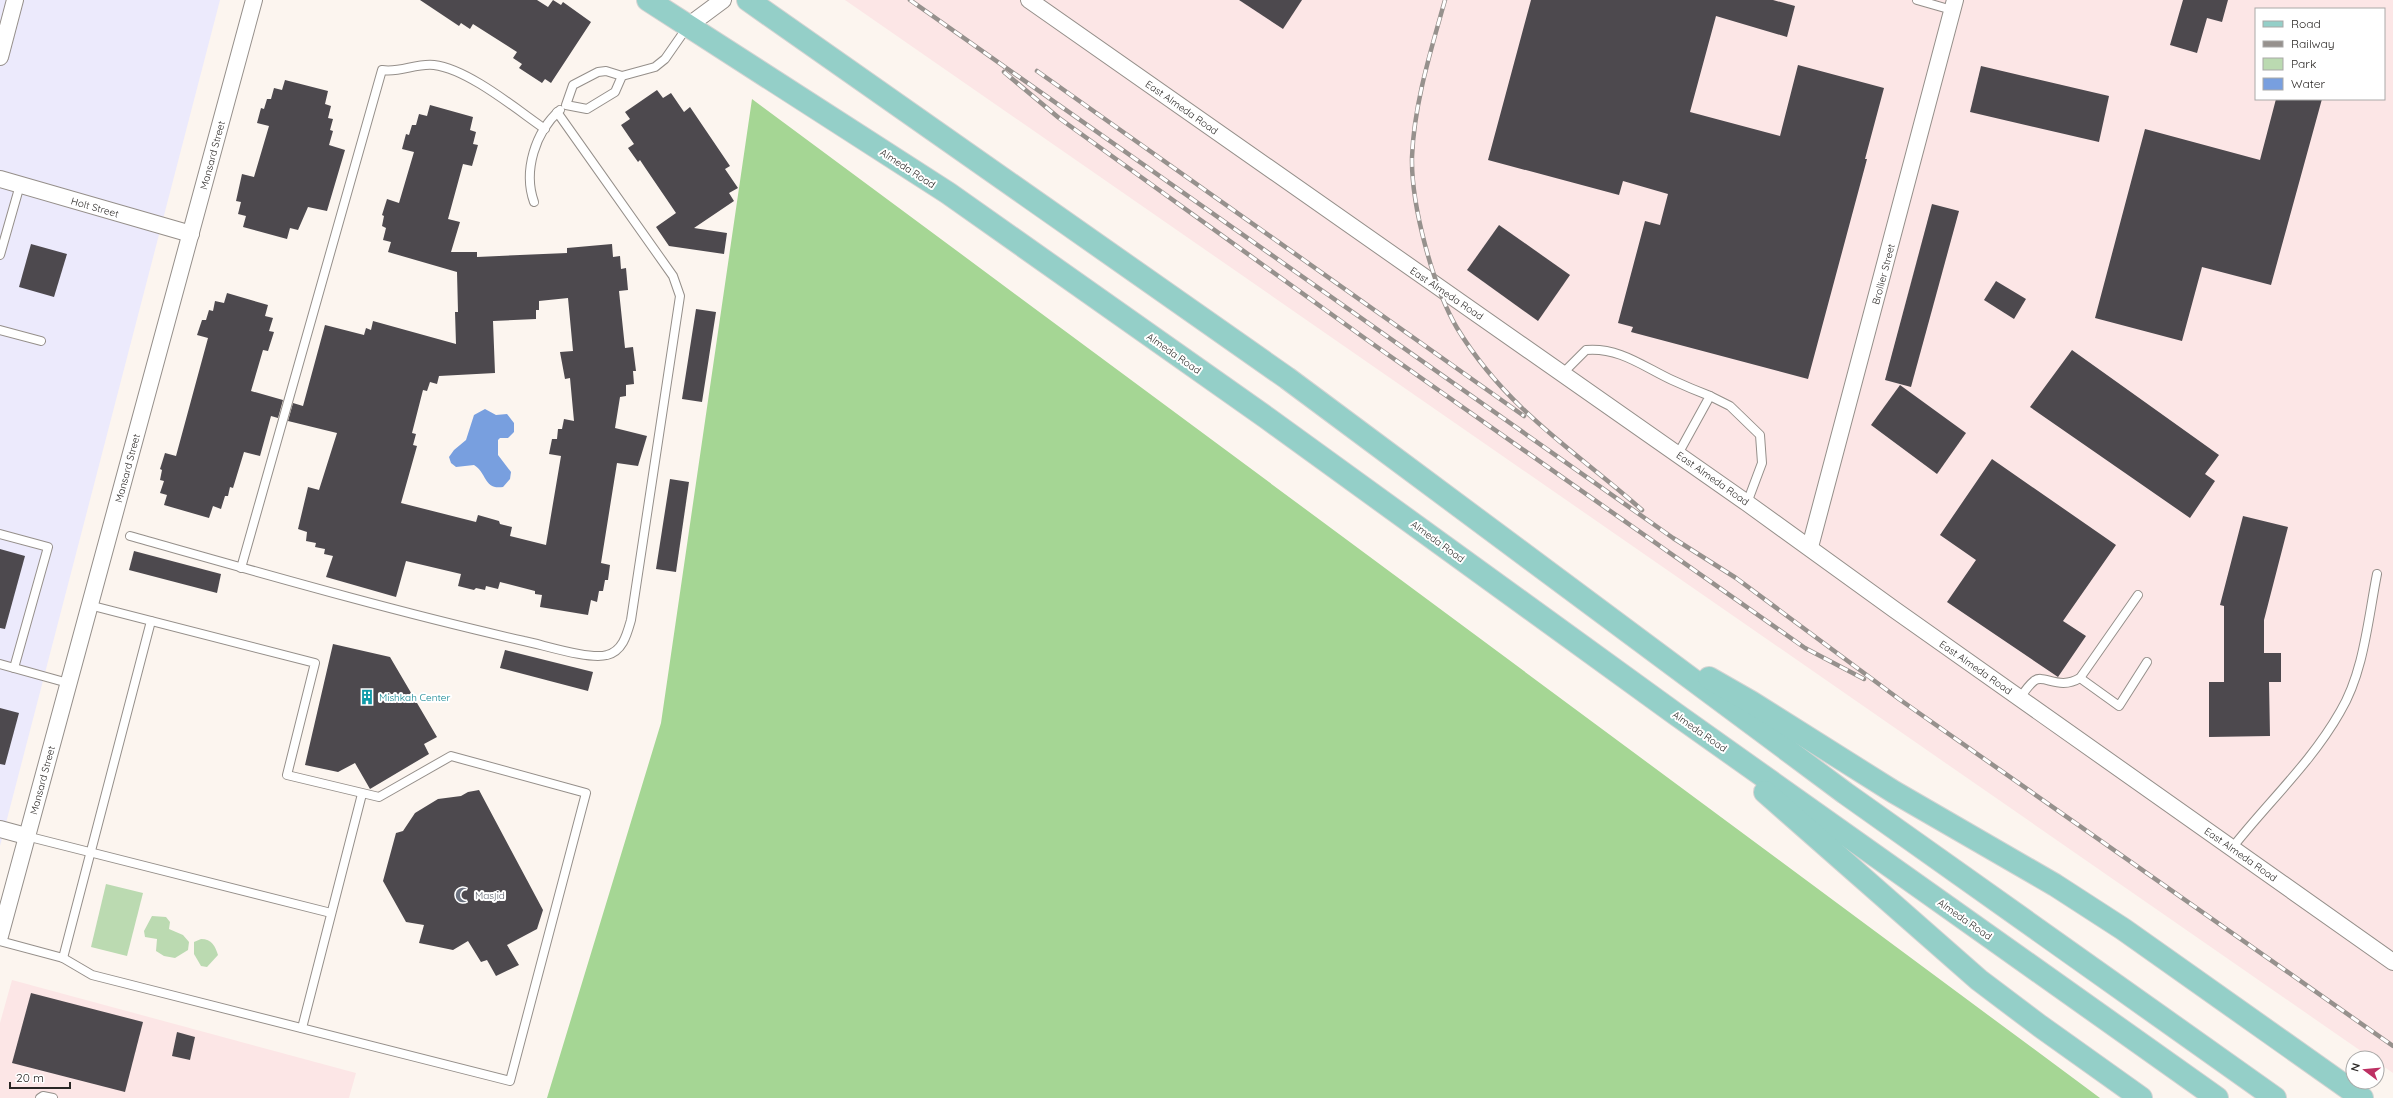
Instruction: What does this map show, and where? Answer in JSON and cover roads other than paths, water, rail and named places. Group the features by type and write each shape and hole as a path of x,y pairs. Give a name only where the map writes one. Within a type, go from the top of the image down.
{"main road":[{"name":"Almeda Road","path":"648,0 954,198 1267,418 1677,715 2217,1098"},
{"path":"748,0 1287,378 1851,798 2275,1098"},
{"path":"1635,636 1751,702 1894,792 2055,885 2123,929 2362,1098"},
{"path":"1677,715 1980,980 2040,1026 2141,1098"}],"street":[{"path":"0,57 15,0"},
{"name":"Mansard Street","path":"0,936 254,0"},
{"path":"688,26 723,0"},
{"name":"East Almeda Road","path":"1029,0 1748,503 2393,962"},
{"name":"Brollier Street","path":"1810,547 1954,5"},
{"name":"Holt Street","path":"0,179 191,234"},
{"path":"0,829 26,836"}],"lane":[{"path":"1917,0 1954,5"},
{"path":"534,202 529,189 530,165 545,129 558,112 566,105 573,85 585,78 606,70 622,76 649,69 660,63 688,26"},
{"path":"241,568 382,70 399,71 425,64 451,68 545,129"},
{"path":"566,105 587,109 615,92 622,76"},
{"path":"130,536 241,568 498,635 593,656 609,655 621,645 626,638 631,620 680,296 673,276 558,112"},
{"path":"0,255 20,185"},
{"path":"0,330 41,341"},
{"path":"1563,373 1586,350 1601,348 1620,353 1672,380 1730,406 1760,435 1762,463 1748,503"},
{"path":"1678,454 1710,396"},
{"path":"0,534 48,547 14,668"},
{"path":"2232,848 2296,776 2341,712 2356,675 2377,574"},
{"path":"2020,698 2035,680 2041,678 2063,684 2071,684 2080,678 2138,595"},
{"path":"0,941 63,958 92,975 510,1080 586,793 451,756 379,797 287,775 315,663 90,605"},
{"path":"63,958 151,621"},
{"path":"2080,678 2118,706 2147,662"},
{"path":"0,664 68,683"},
{"path":"302,1028 362,794"},
{"path":"26,836 331,913"},
{"path":"40,1098 43,1096 53,1098"}],"water":[{"path":"485,409 496,415 507,414 514,423 514,432 508,438 500,438 498,440 498,455 511,472 510,479 503,487 492,486 474,465 456,467 451,463 449,457 454,450 466,440 474,415"}],"railway":[{"path":"910,0 1673,538 1736,578 1899,699 2393,1046"},
{"path":"1445,0 1420,97 1413,137 1412,157 1415,198 1419,221 1432,269 1440,291 1448,311 1464,339 1504,390 1536,422 1642,510"},
{"path":"1037,71 1524,416"},
{"path":"1004,72 1059,118 1370,342 1805,648 1864,679"}],"place":[{"name":"Mishkah Center","path":"367,697"},
{"name":"Masjid","path":"463,895"}]}
